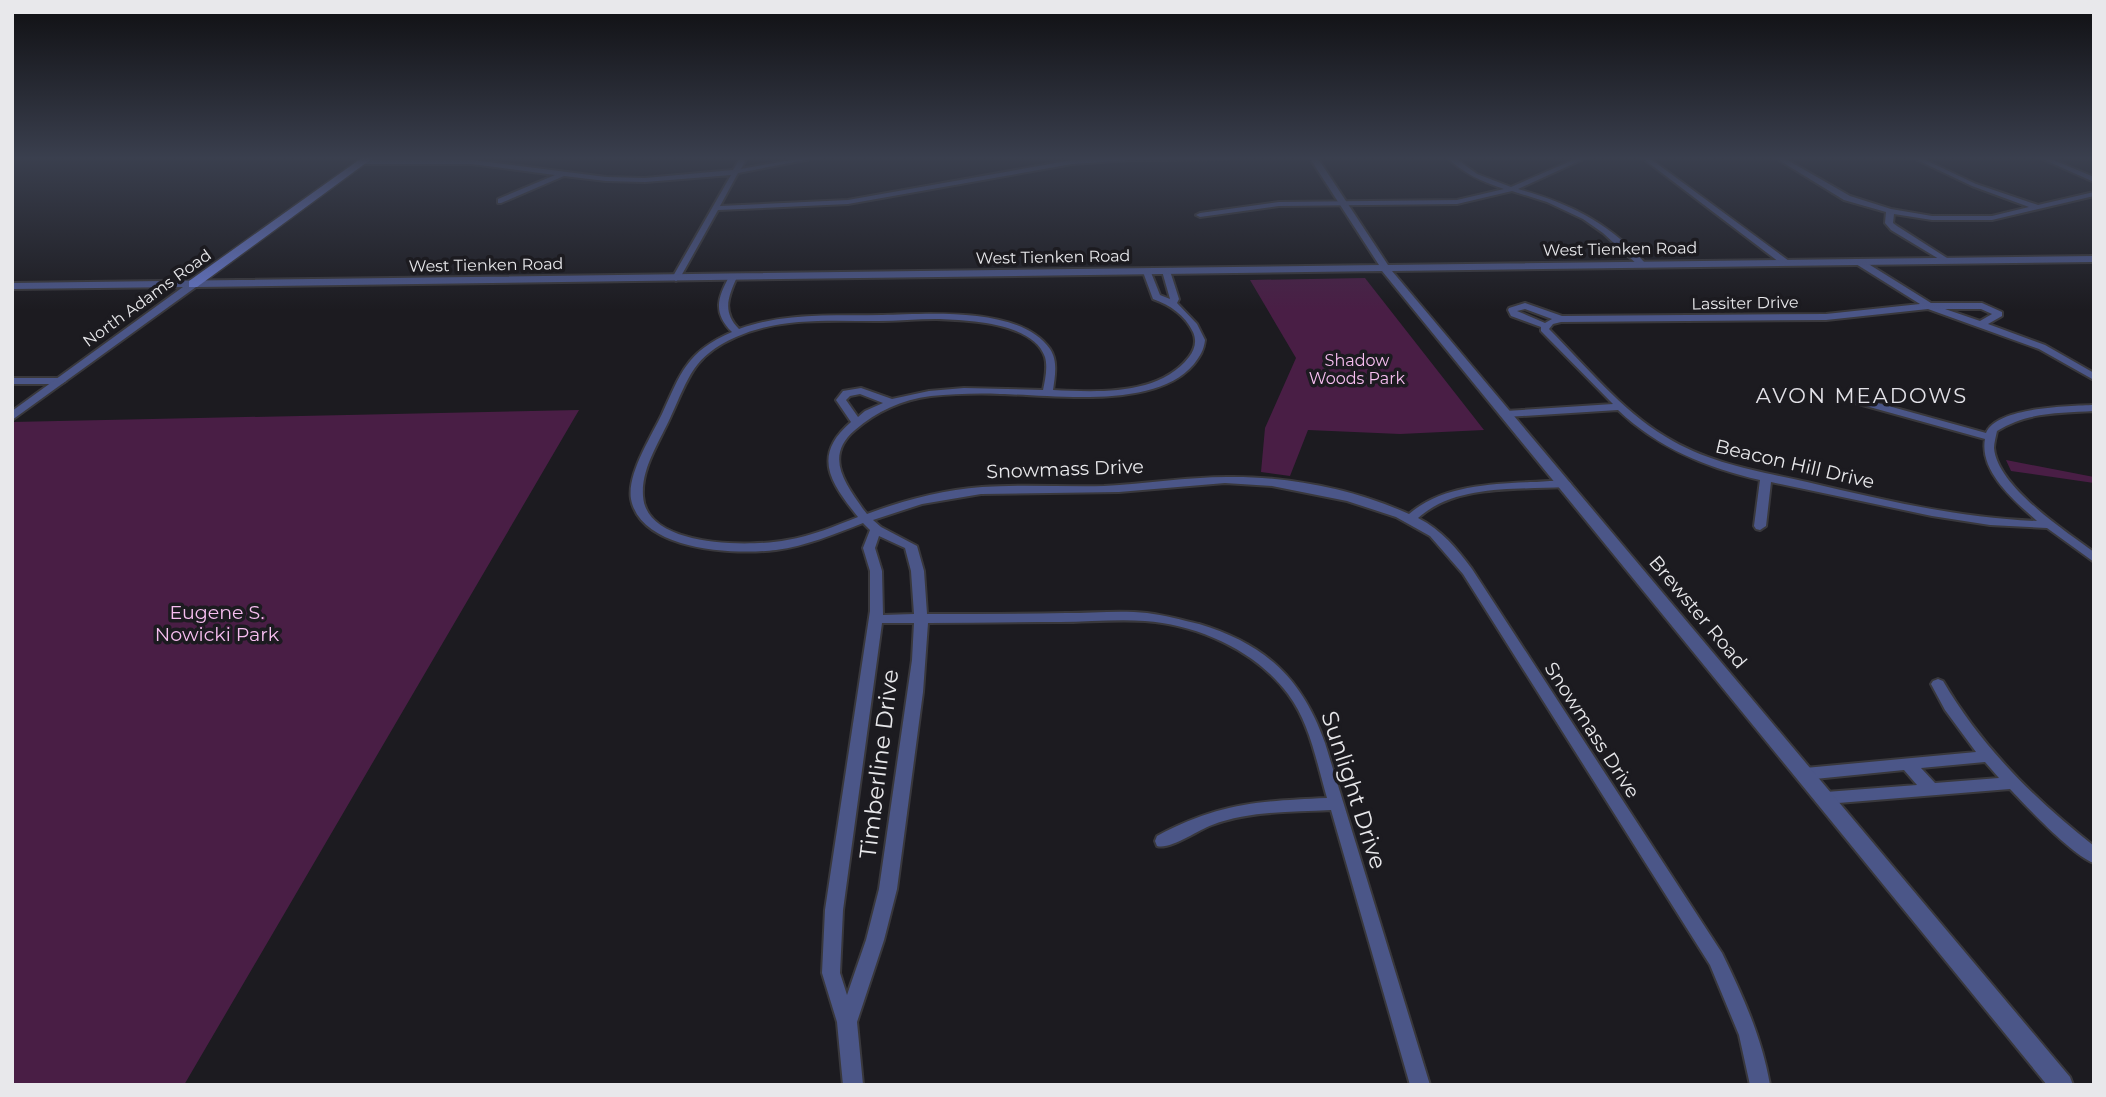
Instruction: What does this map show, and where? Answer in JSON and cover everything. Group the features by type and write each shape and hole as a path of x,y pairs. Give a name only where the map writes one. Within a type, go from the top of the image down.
{"main road":[{"name":"North Adams Road","path":"193,284 298,208"}],"street":[{"path":"676,278 716,208"},
{"path":"1199,215 1241,208"},
{"name":"Brewster Road","path":"1345,208 1385,268 2062,1085"},
{"path":"1567,208 1589,218 1642,264"},
{"path":"1713,208 1786,262"},
{"path":"1881,208 1932,218 1966,219 1992,218 2038,208"},
{"path":"1890,211 1889,223 1894,228 1944,260"},
{"name":"West Tienken Road","path":"12,286 2094,259"},
{"path":"1859,262 1929,306 2042,348 2094,377"},
{"path":"1166,271 1175,299 1172,303"},
{"name":"Timberline Drive","path":"847,1022 871,956 888,889 912,708 922,591 918,565 911,545 871,523 837,477 832,461 836,444 856,422 894,403 936,392 1097,394 1140,388 1164,380 1187,367 1201,347 1200,337 1195,327 1172,303 1156,297 1147,272"},
{"path":"733,277 722,309 723,318 737,332"},
{"name":"North Adams Road","path":"12,417 193,284"},
{"name":"Lassiter Drive","path":"1545,326 1514,314 1512,310 1524,306 1561,319"},
{"name":"Lassiter Drive","path":"1545,326 1561,319 1796,318 1929,306 1982,306 1999,314 1980,325"},
{"name":"Snowmass Drive","path":"1048,393 1051,369 1049,354 1028,335 994,321 967,318 802,319 780,321 737,332 704,351 690,365 638,476 634,492 637,505 654,525 667,534 692,544 717,547 766,547 871,523 943,496 973,491 1107,489 1227,480 1278,483 1317,491 1359,501 1409,520 1444,541 1468,572 1716,958 1744,1017 1756,1053 1760,1085"},
{"name":"Lassiter Drive","path":"1545,326 1544,329 1553,339 1621,407"},
{"path":"12,381 61,380"},
{"path":"856,422 841,400 847,393 861,391 894,403"},
{"path":"1852,399 1988,437"},
{"path":"1506,414 1621,407"},
{"name":"Beacon Hill Drive","path":"1621,407 1654,434 1689,454 1738,471 1964,519 2015,525 2049,525"},
{"path":"2094,408 2014,416 1992,430 1986,448 1991,463 2006,485 2049,525 2094,558"},
{"path":"1760,526 1766,477"},
{"path":"1409,520 1415,513 1436,502 1460,494 1482,489 1565,484"},
{"name":"Timberline Drive","path":"853,1085 847,1022 831,973 834,910 876,619 877,583 869,548 871,523"},
{"name":"Sunlight Drive","path":"876,619 1146,617 1212,632 1248,649 1293,691 1308,718 1337,804 1420,1085"},
{"path":"1938,684 1959,722 2014,783 2094,856"},
{"path":"1805,774 1990,756"},
{"path":"1907,764 1932,790"},
{"path":"1826,799 2014,783"},
{"path":"1163,841 1190,825 1247,807 1337,804"}],"green space":[{"name":"Shadow Woods Park","path":"1365,278 1484,430 1400,434 1308,430 1290,476 1261,472 1265,428 1296,358 1250,280"},
{"name":"Eugene S. Nowicki Park","path":"579,410 184,1085 12,1085 12,422"},
{"path":"2006,460 2094,477 2094,483 2011,471"}],"district":[{"name":"AVON MEADOWS","path":"1862,395"}]}
